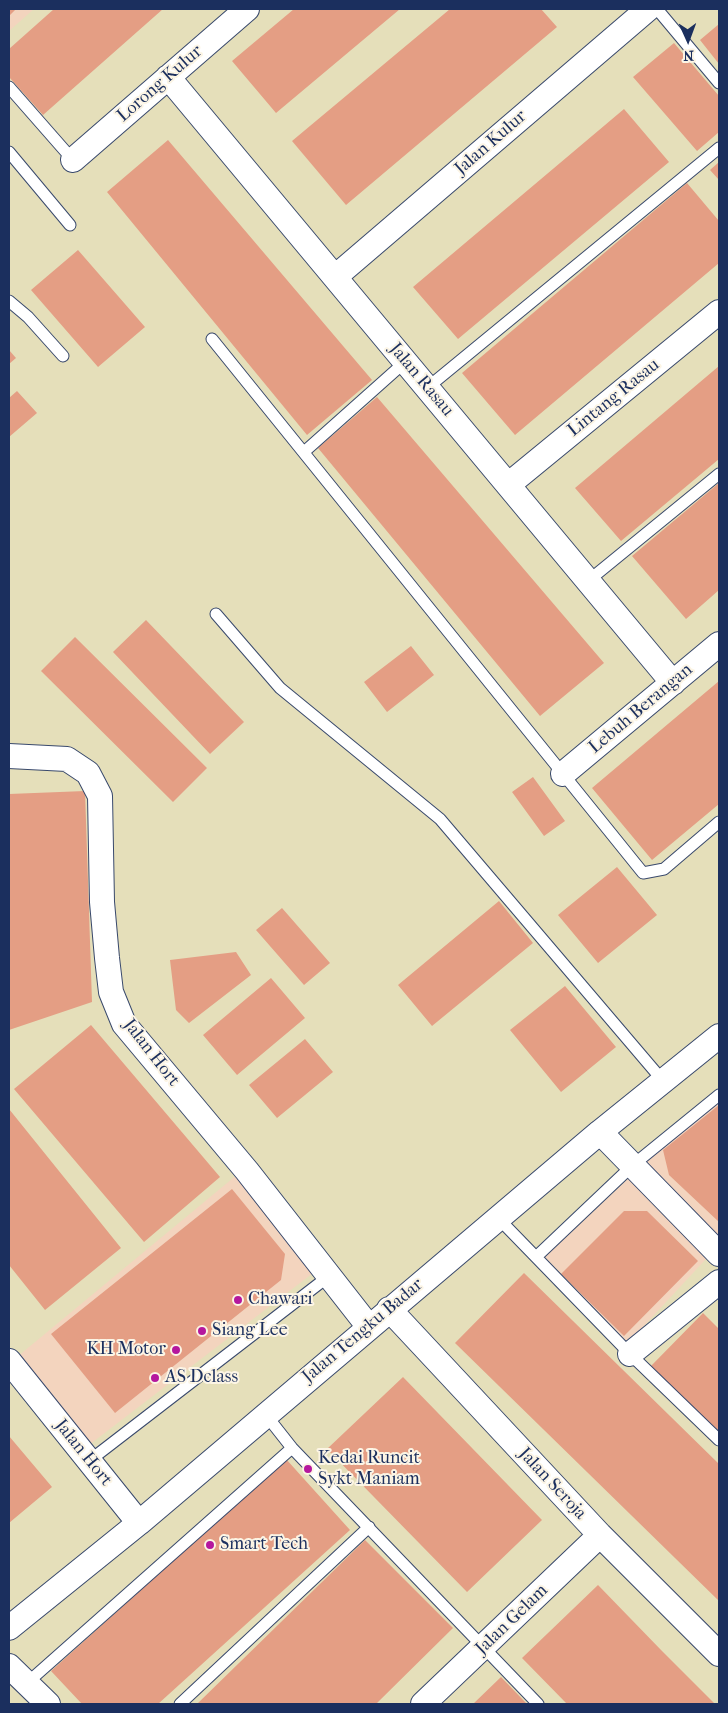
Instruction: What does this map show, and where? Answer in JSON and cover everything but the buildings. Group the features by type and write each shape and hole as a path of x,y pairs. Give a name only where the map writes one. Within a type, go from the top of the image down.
{"street":[{"name":"Lorong Kulur","path":"72,160 247,9"},
{"name":"Jalan Kulur","path":"334,277 648,9"},
{"name":"Jalan Rasau","path":"168,77 673,682"},
{"name":"Lintang Rasau","path":"508,485 719,312"},
{"name":"Lebuh Berangan","path":"563,774 719,644"},
{"name":"Jalan Hort","path":"9,756 67,759 88,773 100,796 102,902 107,958 111,992 124,1024 247,1171 369,1326"},
{"name":"Jalan Tengku Badar","path":"9,1628 139,1522 600,1132 719,1036"},
{"path":"600,1132 719,1253"},
{"path":"630,1354 719,1282"},
{"name":"Jalan Seroja","path":"389,1310 600,1536 719,1654"},
{"name":"Jalan Hort","path":"9,1361 139,1522"},
{"name":"Jalan Gelam","path":"423,1704 600,1536"},
{"path":"9,1666 48,1704"}],"lane":[{"path":"657,9 719,83"},
{"path":"9,87 72,160"},
{"path":"427,388 719,148"},
{"path":"9,152 70,225"},
{"path":"9,302 28,317 63,356"},
{"path":"212,339 643,873 664,869 719,822"},
{"path":"304,452 406,362"},
{"path":"588,582 719,474"},
{"path":"216,614 280,688 440,819 664,1082"},
{"path":"536,1257 632,1165 719,1095"},
{"path":"498,1218 630,1354 719,1440"},
{"path":"89,1461 329,1276"},
{"path":"266,1415 292,1448 370,1527 482,1648 538,1704"},
{"path":"27,1683 292,1448"},
{"path":"180,1704 370,1527"}],"shaded area":[{"path":"9,9 34,9 9,31"},
{"path":"719,1100 719,1245 628,1343 545,1257 647,1161"},
{"path":"238,1174 313,1273 89,1445 17,1357"}],"place":[{"name":"Chawari","path":"238,1300"},
{"name":"Siang Lee","path":"202,1331"},
{"name":"KH Motor","path":"176,1350"},
{"name":"AS Dclass","path":"155,1378"},
{"name":"Kedai Runcit Sykt Maniam","path":"308,1469"},
{"name":"Smart Tech","path":"210,1545"}]}
